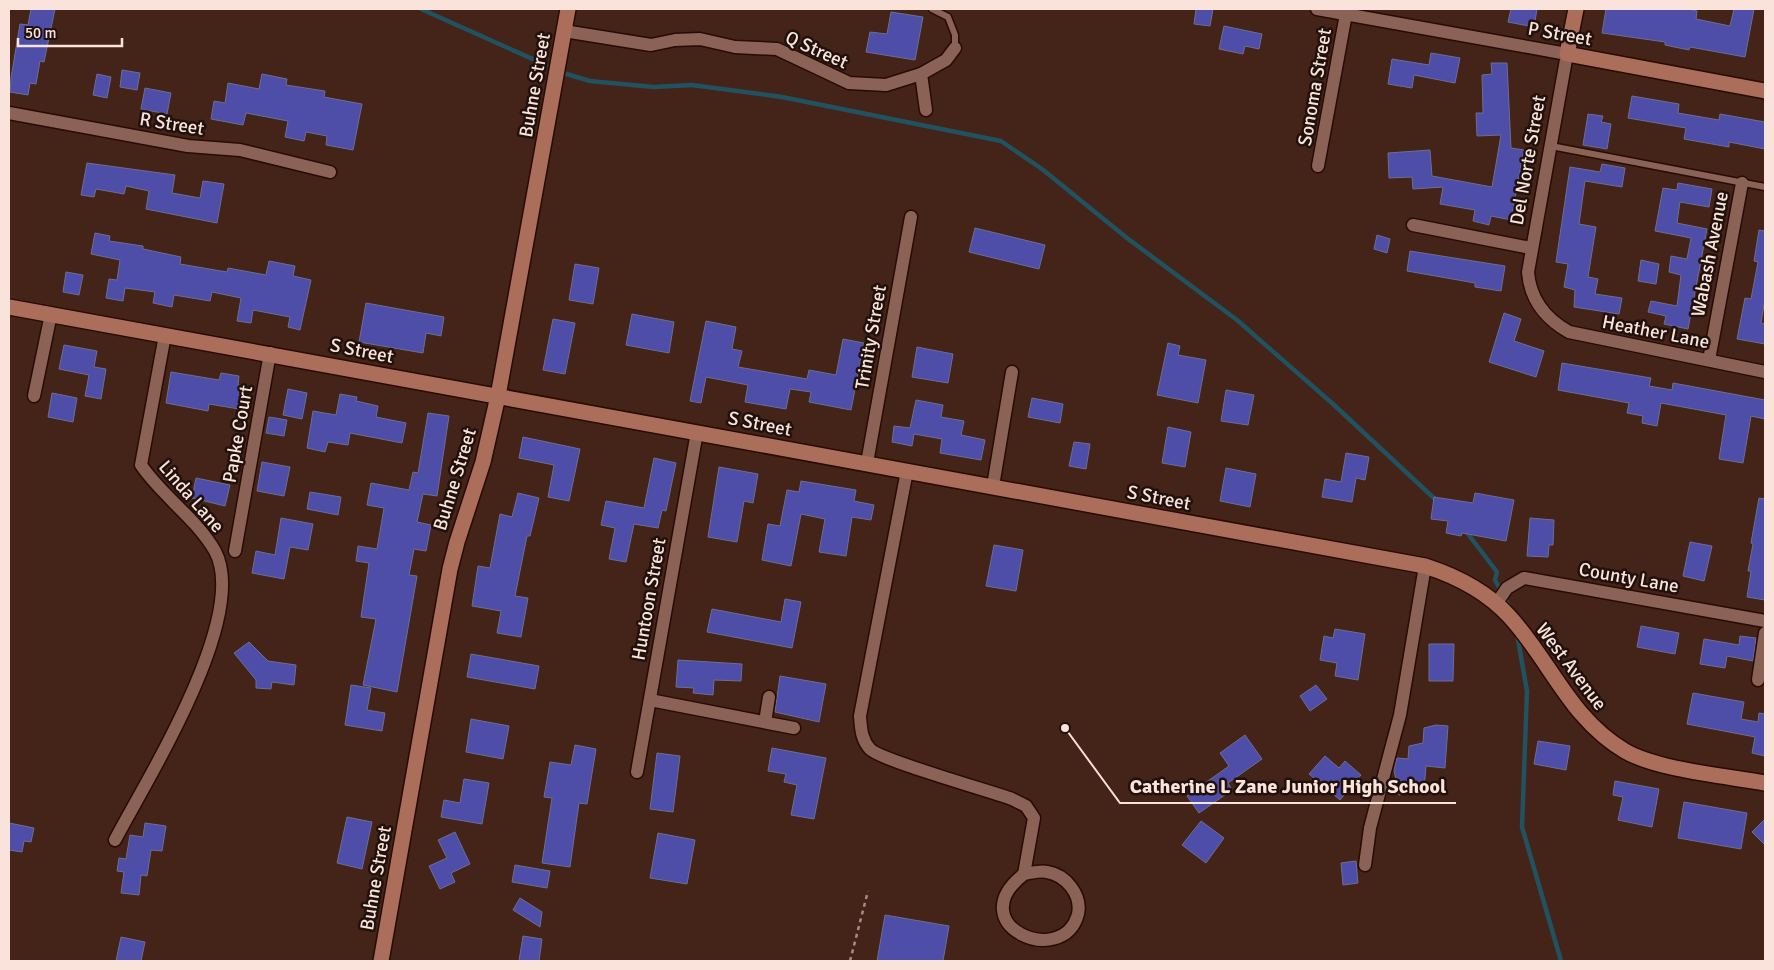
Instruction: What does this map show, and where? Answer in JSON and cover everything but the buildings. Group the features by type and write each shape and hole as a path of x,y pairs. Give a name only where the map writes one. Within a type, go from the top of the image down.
{"main road":[{"name":"Buhne Street","path":"381,961 450,569 483,462 498,396 568,9"},
{"name":"Del Norte Street","path":"1567,54 1576,9"},
{"name":"P Street","path":"1567,54 1765,91"},
{"name":"S Street","path":"9,306 1424,566 1466,583 1496,604"},
{"name":"West Avenue","path":"1496,604 1521,630 1576,710 1617,746 1650,762 1765,783"}],"street":[{"name":"P Street","path":"1317,9 1346,14 1361,13 1567,54"},
{"name":"Sonoma Street","path":"1318,166 1346,14"},
{"name":"Q Street","path":"564,31 651,45 675,40 700,39 735,47 778,49 849,83 886,85 921,74 946,60 956,48"},
{"name":"Del Norte Street","path":"1546,315 1529,286 1528,272 1567,54"},
{"path":"921,74 926,110"},
{"name":"R Street","path":"9,113 188,146 240,150 330,172"},
{"name":"Wabash Avenue","path":"1709,360 1742,184"},
{"name":"Trinity Street","path":"867,464 911,217"},
{"path":"1413,225 1532,248"},
{"path":"34,396 51,314"},
{"name":"Heather Lane","path":"1546,315 1557,325 1569,332 1585,337 1765,372"},
{"name":"Linda Lane","path":"115,840 198,681 211,645 222,591 222,575 216,552 205,536 141,465 165,335"},
{"name":"Papke Court","path":"235,551 270,353"},
{"path":"993,486 1012,372"},
{"name":"Huntoon Street","path":"637,772 697,432"},
{"path":"907,471 860,716 861,735 870,750 890,759 1012,799 1026,806 1034,818 1024,874 1011,885 1004,901 1004,918 1008,928 1020,941 1036,946 1053,944 1062,940 1073,928 1078,913 1076,896 1062,878 1047,871 1024,874"},
{"path":"1365,865 1370,828 1400,715 1424,566"},
{"name":"County Lane","path":"1496,604 1507,588 1524,578 1765,621"},
{"path":"1758,680 1765,633"},
{"path":"765,722 769,697"},
{"path":"650,700 794,728"}],"lane":[{"path":"932,9 948,16 955,35 956,48"},
{"path":"1551,146 1765,187"}],"path":[{"path":"850,961 868,891"}],"waterway":[{"path":"421,9 546,65"},
{"path":"560,72 590,81 654,87 692,85 782,97 1001,141 1042,169 1127,238 1237,320 1333,404 1437,501"},
{"path":"1465,530 1497,572 1495,580 1511,610"},
{"path":"1517,634 1527,691 1522,827 1561,961"}],"place":[{"name":"Catherine L Zane Junior High School","path":"1065,728"}]}
